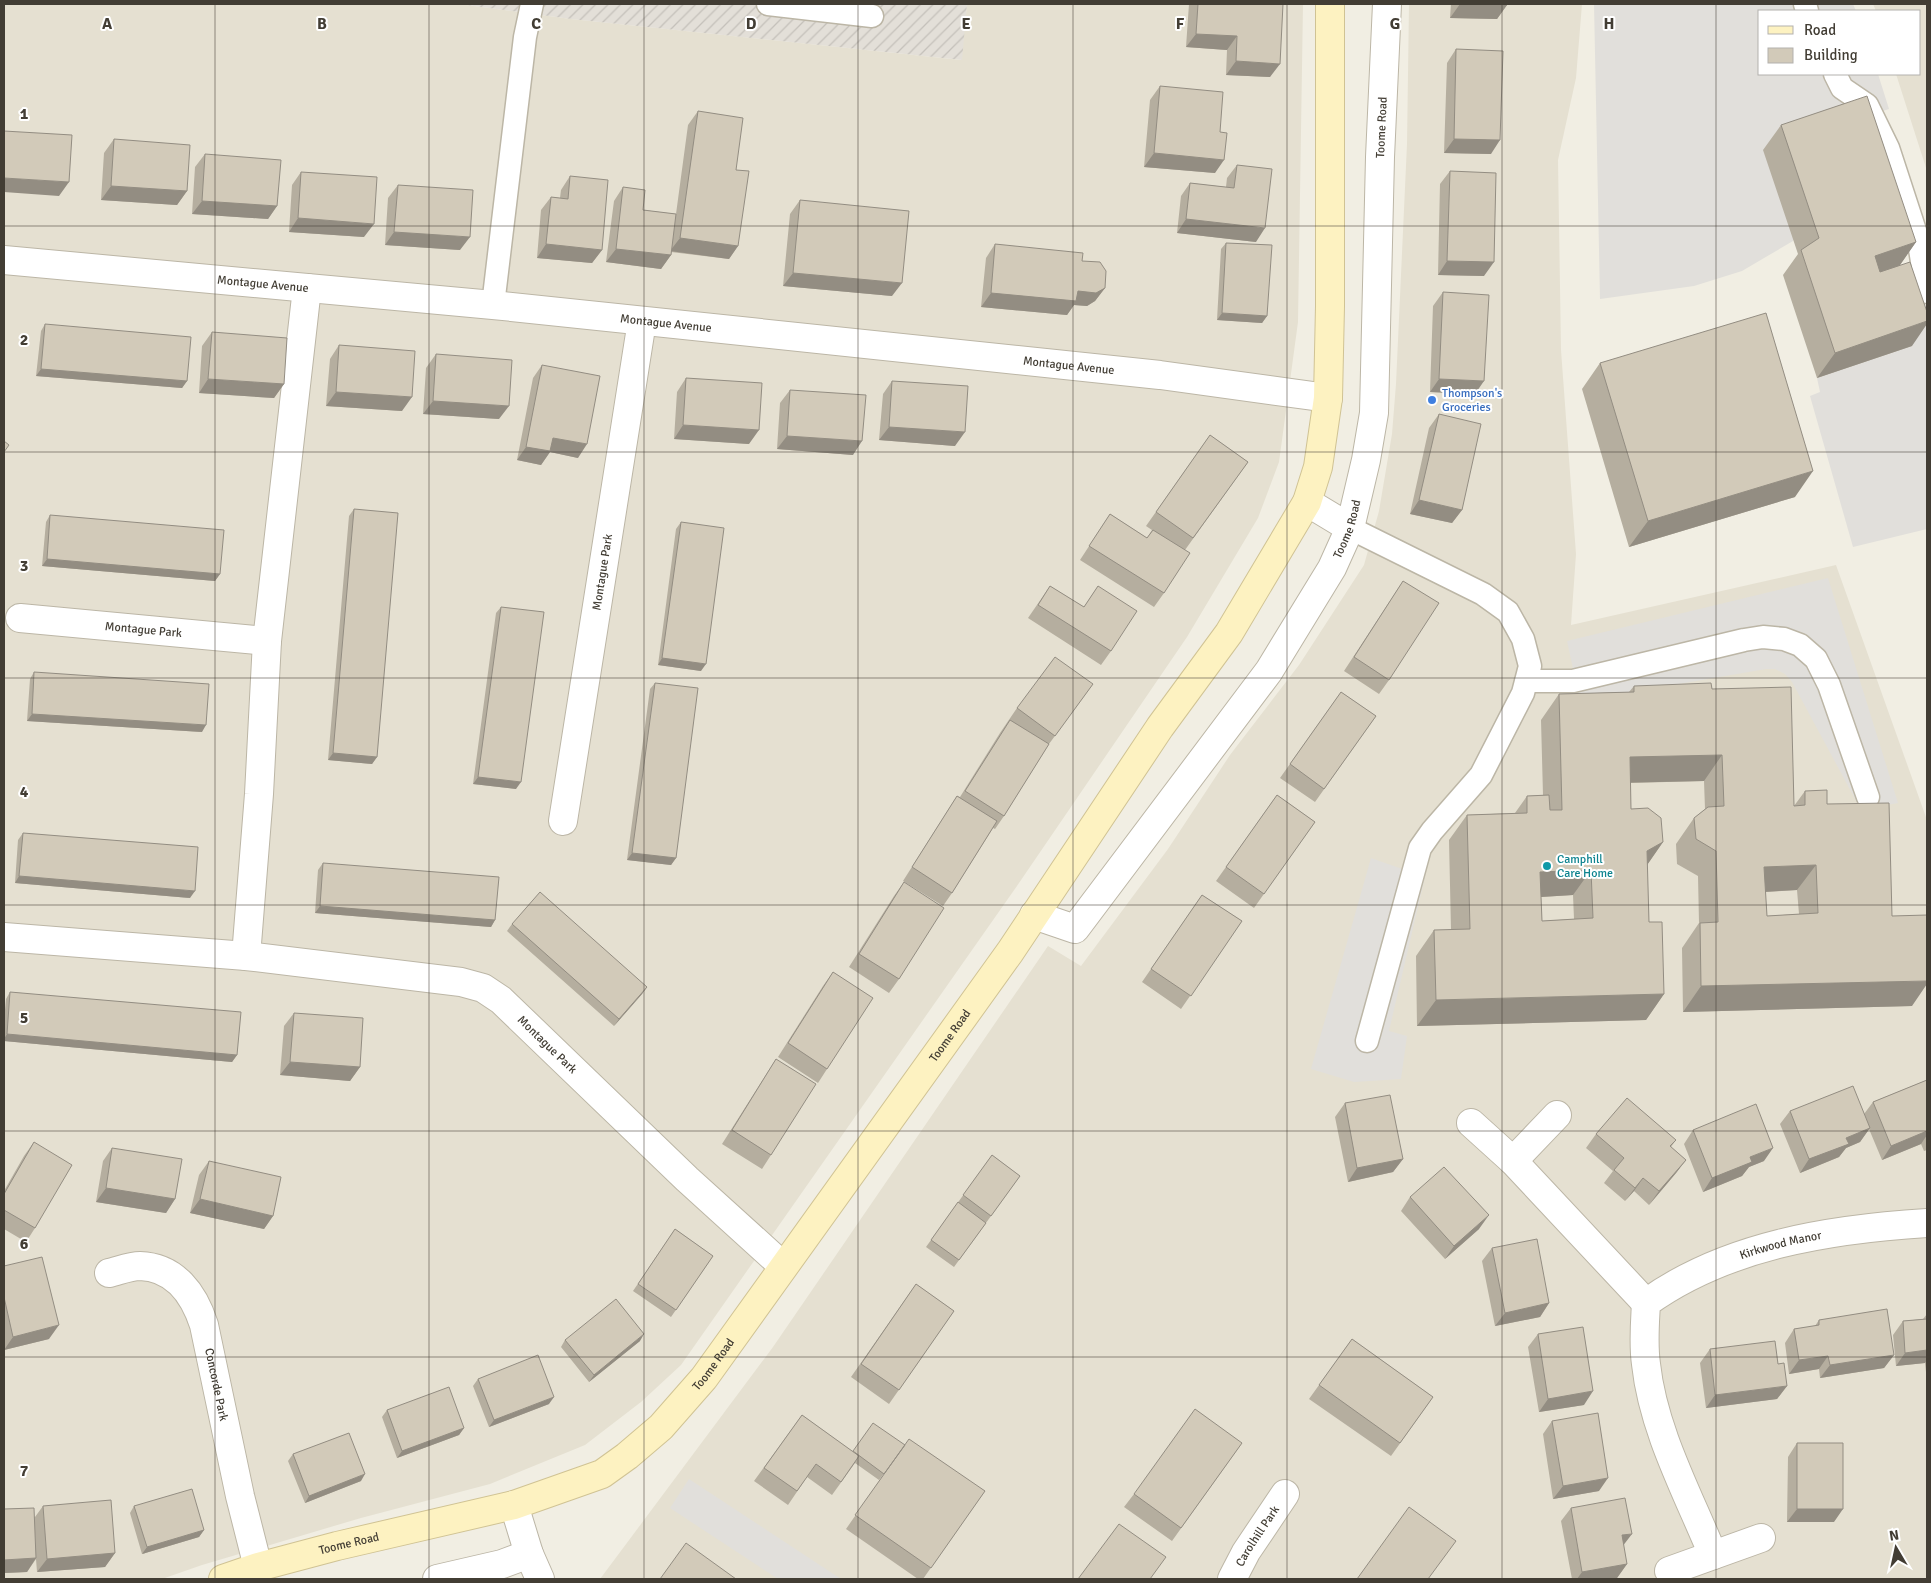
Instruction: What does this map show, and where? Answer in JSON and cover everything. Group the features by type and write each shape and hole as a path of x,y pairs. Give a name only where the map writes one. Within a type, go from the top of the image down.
{"main road":[{"name":"Toome Road","path":"223,1579 258,1567 337,1546 514,1505 602,1474 627,1456 660,1427 704,1378 1010,952 1160,727 1229,634 1307,502 1318,468 1328,398 1330,306 1330,4"}],"street":[{"name":"Toome Road","path":"1034,915 1075,929 1269,671 1332,568 1350,528 1374,413 1380,157 1387,4"},
{"name":"Montague Avenue","path":"4,260 493,305 1160,375 1328,398"},
{"path":"246,956 259,794 267,641 307,288"},
{"name":"Montague Park","path":"564,822 642,321"},
{"path":"1307,502 1350,528"},
{"name":"Montague Park","path":"20,618 267,641"},
{"name":"Montague Park","path":"4,937 246,956 461,982 483,988 501,1000 687,1179 783,1266"},
{"path":"1513,1161 1557,1115"},
{"path":"1471,1123 1513,1161 1646,1303 1646,1363 1651,1393 1672,1456 1713,1555"},
{"name":"Kirkwood Manor","path":"1646,1303 1672,1284 1726,1261 1800,1238 1927,1223"},
{"name":"Concorde Park","path":"109,1273 138,1266 160,1270 168,1273 179,1282 195,1301 204,1325 240,1496 258,1567"},
{"name":"Carolhill Park","path":"1232,1579 1246,1552 1285,1494"},
{"path":"514,1505 529,1554 540,1579"},
{"path":"1669,1572 1761,1538"},
{"path":"437,1579 502,1564 529,1554"}],"lane":[{"path":"493,305 525,37 532,4"},
{"path":"768,4 872,16"},
{"path":"1836,75 1842,88 1867,105 1888,148 1919,243 1927,292"},
{"path":"1350,528 1483,594 1508,612 1523,638 1530,666 1523,693 1481,775 1432,831 1420,848 1367,1041"},
{"path":"1526,681 1572,681 1744,640 1763,637 1784,639 1800,645 1816,659 1829,684 1868,797"}],"shaded area":[{"path":"4,4 459,4 571,19 961,60 967,4 1303,4 1298,322 1279,462 1258,518 1187,637 1019,883 681,1365 641,1402 585,1445 490,1484 361,1518 202,1565 162,1579 4,1579"},
{"path":"459,4 967,4 962,60 571,19"},
{"path":"1409,4 1582,4 1576,78 1558,160 1561,350 1576,554 1571,625 1836,565 1927,820 1927,1579 600,1579 773,1347 1048,946 1081,966 1168,849 1230,755 1299,665 1364,565 1379,511 1392,434 1407,144"},
{"path":"1594,4 1853,4 1856,10 1758,10 1758,75 1878,75 1889,109 1848,122 1793,241 1742,271 1694,286 1600,299"},
{"path":"1873,4 1927,4 1927,171 1896,75 1921,75 1921,10 1876,10"},
{"path":"1927,305 1927,529 1853,547 1810,396 1820,392 1817,378 1912,346 1916,309"},
{"path":"1828,578 1898,803 1861,810 1792,682 1785,674 1775,669 1580,701 1567,641"},
{"path":"1371,858 1425,877 1389,1031 1407,1036 1401,1079 1354,1082 1311,1069"},
{"path":"689,1479 841,1579 778,1579 670,1508"}],"building":[{"path":"1198,4 1283,4 1280,64 1236,61 1237,36 1196,34"},
{"path":"1460,4 1507,4 1507,5"},
{"path":"1456,49 1503,51 1500,140 1454,139"},
{"path":"1160,86 1223,92 1220,132 1227,133 1224,160 1154,153"},
{"path":"1867,96 1916,242 1875,256 1880,272 1910,262 1927,312 1927,321 1835,353 1801,250 1819,238 1781,125"},
{"path":"698,111 743,118 736,170 749,171 738,246 680,238"},
{"path":"4,131 72,135 69,182 4,178"},
{"path":"114,139 190,145 187,191 111,186"},
{"path":"205,154 281,160 277,206 202,201"},
{"path":"1237,165 1272,169 1265,228 1186,219 1190,183 1234,188"},
{"path":"1450,171 1496,173 1494,262 1447,261"},
{"path":"301,172 377,177 374,224 298,218"},
{"path":"570,176 608,180 602,250 546,244 551,197 568,199"},
{"path":"398,185 473,190 470,237 394,232"},
{"path":"623,187 645,190 643,210 676,214 671,255 616,249"},
{"path":"800,200 909,211 902,283 793,273"},
{"path":"1226,243 1272,245 1267,316 1222,313"},
{"path":"995,244 1083,253 1082,261 1100,262 1106,271 1105,288 1096,293 1078,291 1076,301 991,293"},
{"path":"1443,292 1489,295 1484,381 1439,379"},
{"path":"1766,313 1813,471 1648,521 1600,363"},
{"path":"45,324 191,337 187,381 41,369"},
{"path":"212,332 287,338 284,384 208,379"},
{"path":"339,345 415,351 412,397 336,392"},
{"path":"436,354 512,360 509,406 433,401"},
{"path":"542,365 600,376 587,444 553,438 550,451 526,447"},
{"path":"686,378 762,383 759,430 683,425"},
{"path":"892,381 968,386 965,432 889,427"},
{"path":"790,390 866,395 862,441 787,436"},
{"path":"1439,414 1481,424 1462,510 1419,500"},
{"path":"1210,435 1248,462 1193,538 1156,512"},
{"path":"4,441 9,445 4,452"},
{"path":"354,509 398,513 377,757 333,753"},
{"path":"1110,514 1147,538 1153,530 1190,553 1164,593 1089,546"},
{"path":"50,515 224,530 220,574 47,559"},
{"path":"681,522 724,528 706,664 662,658"},
{"path":"1403,581 1439,603 1389,680 1354,657"},
{"path":"1050,586 1084,607 1098,586 1137,611 1111,651 1038,605"},
{"path":"501,607 544,612 521,782 478,777"},
{"path":"1055,657 1093,684 1055,736 1017,708"},
{"path":"34,672 209,684 206,725 32,714"},
{"path":"655,683 698,688 676,858 632,853"},
{"name":"Camphill Care Home","path":"1711,683 1712,689 1791,687 1794,806 1805,805 1805,791 1827,790 1827,804 1889,803 1892,916 1927,915 1927,981 1701,986 1700,923 1718,922 1716,851 1696,839 1694,818 1708,807 1724,806 1722,755 1630,757 1631,809 1648,808 1661,818 1663,842 1647,851 1649,922 1662,922 1664,994 1436,1000 1434,930 1470,929 1467,815 1527,813 1527,796 1549,795 1550,810 1562,810 1559,694 1634,692 1634,686","holes":["1816,865 1818,913 1767,916 1764,867","1591,870 1593,918 1542,921 1540,872"]},
{"path":"1341,692 1376,716 1324,789 1290,764"},
{"path":"1010,720 1049,744 1004,816 965,791"},
{"path":"1277,795 1315,822 1264,894 1226,867"},
{"path":"957,796 997,821 952,893 912,867"},
{"path":"23,833 198,847 195,891 19,876"},
{"path":"323,863 499,877 495,920 320,906"},
{"path":"904,882 944,908 899,979 859,954"},
{"path":"540,892 647,987 619,1019 512,924"},
{"path":"1202,895 1242,921 1191,996 1151,969"},
{"path":"833,972 873,998 827,1069 788,1043"},
{"path":"10,992 241,1012 237,1055 7,1034"},
{"path":"294,1013 363,1018 360,1067 290,1062"},
{"path":"776,1059 816,1084 771,1155 732,1130"},
{"path":"1927,1080 1927,1131 1891,1146 1873,1102"},
{"path":"1853,1086 1870,1128 1846,1138 1849,1144 1809,1159 1790,1111"},
{"path":"1390,1095 1403,1159 1357,1168 1345,1103"},
{"path":"1627,1098 1676,1140 1670,1146 1686,1160 1659,1191 1643,1178 1635,1188 1614,1170 1624,1158 1596,1134"},
{"path":"1756,1104 1773,1148 1750,1157 1752,1162 1712,1178 1693,1130"},
{"path":"34,1142 72,1165 35,1228 4,1210 4,1194"},
{"path":"112,1148 182,1159 175,1199 106,1188"},
{"path":"992,1155 1020,1176 991,1216 963,1195"},
{"path":"209,1161 281,1177 273,1216 200,1199"},
{"path":"1444,1167 1489,1215 1454,1246 1410,1197"},
{"path":"958,1202 986,1223 959,1260 931,1240"},
{"path":"675,1229 713,1256 676,1310 638,1284"},
{"path":"1537,1239 1549,1303 1505,1313 1492,1248"},
{"path":"42,1257 59,1325 13,1337 4,1297 4,1266"},
{"path":"916,1284 954,1311 899,1390 861,1364"},
{"path":"616,1299 644,1334 594,1375 565,1340"},
{"path":"1887,1309 1894,1355 1830,1365 1828,1356 1799,1360 1794,1329 1819,1325 1819,1320"},
{"path":"1927,1319 1927,1350 1905,1353 1903,1321"},
{"path":"1583,1327 1593,1391 1548,1399 1538,1334"},
{"path":"1352,1339 1433,1397 1400,1443 1319,1385"},
{"path":"1775,1341 1778,1364 1784,1363 1787,1386 1715,1395 1710,1349"},
{"path":"538,1355 554,1397 494,1420 478,1379"},
{"path":"449,1387 464,1428 402,1451 387,1410"},
{"path":"1195,1409 1242,1443 1181,1528 1134,1494"},
{"path":"1598,1413 1608,1478 1563,1486 1552,1421"},
{"path":"802,1415 859,1456 841,1482 816,1464 797,1491 764,1468"},
{"path":"873,1423 905,1445 884,1474 853,1451"},
{"path":"349,1433 365,1474 309,1496 293,1454"},
{"path":"909,1439 985,1491 931,1568 855,1515"},
{"path":"1797,1443 1843,1443 1843,1509 1797,1509"},
{"path":"192,1489 204,1530 147,1547 134,1506"},
{"path":"1625,1498 1632,1534 1622,1535 1627,1564 1582,1572 1571,1508"},
{"path":"111,1500 115,1553 47,1559 43,1506"},
{"path":"1409,1507 1456,1541 1428,1579 1357,1579"},
{"path":"34,1508 36,1558 4,1560 4,1509"},
{"path":"1119,1524 1166,1557 1150,1579 1078,1579"},
{"path":"686,1543 736,1579 660,1579"}],"place":[{"name":"Thompson's Groceries","path":"1432,400"},
{"name":"Camphill Care Home","path":"1547,866"}]}
